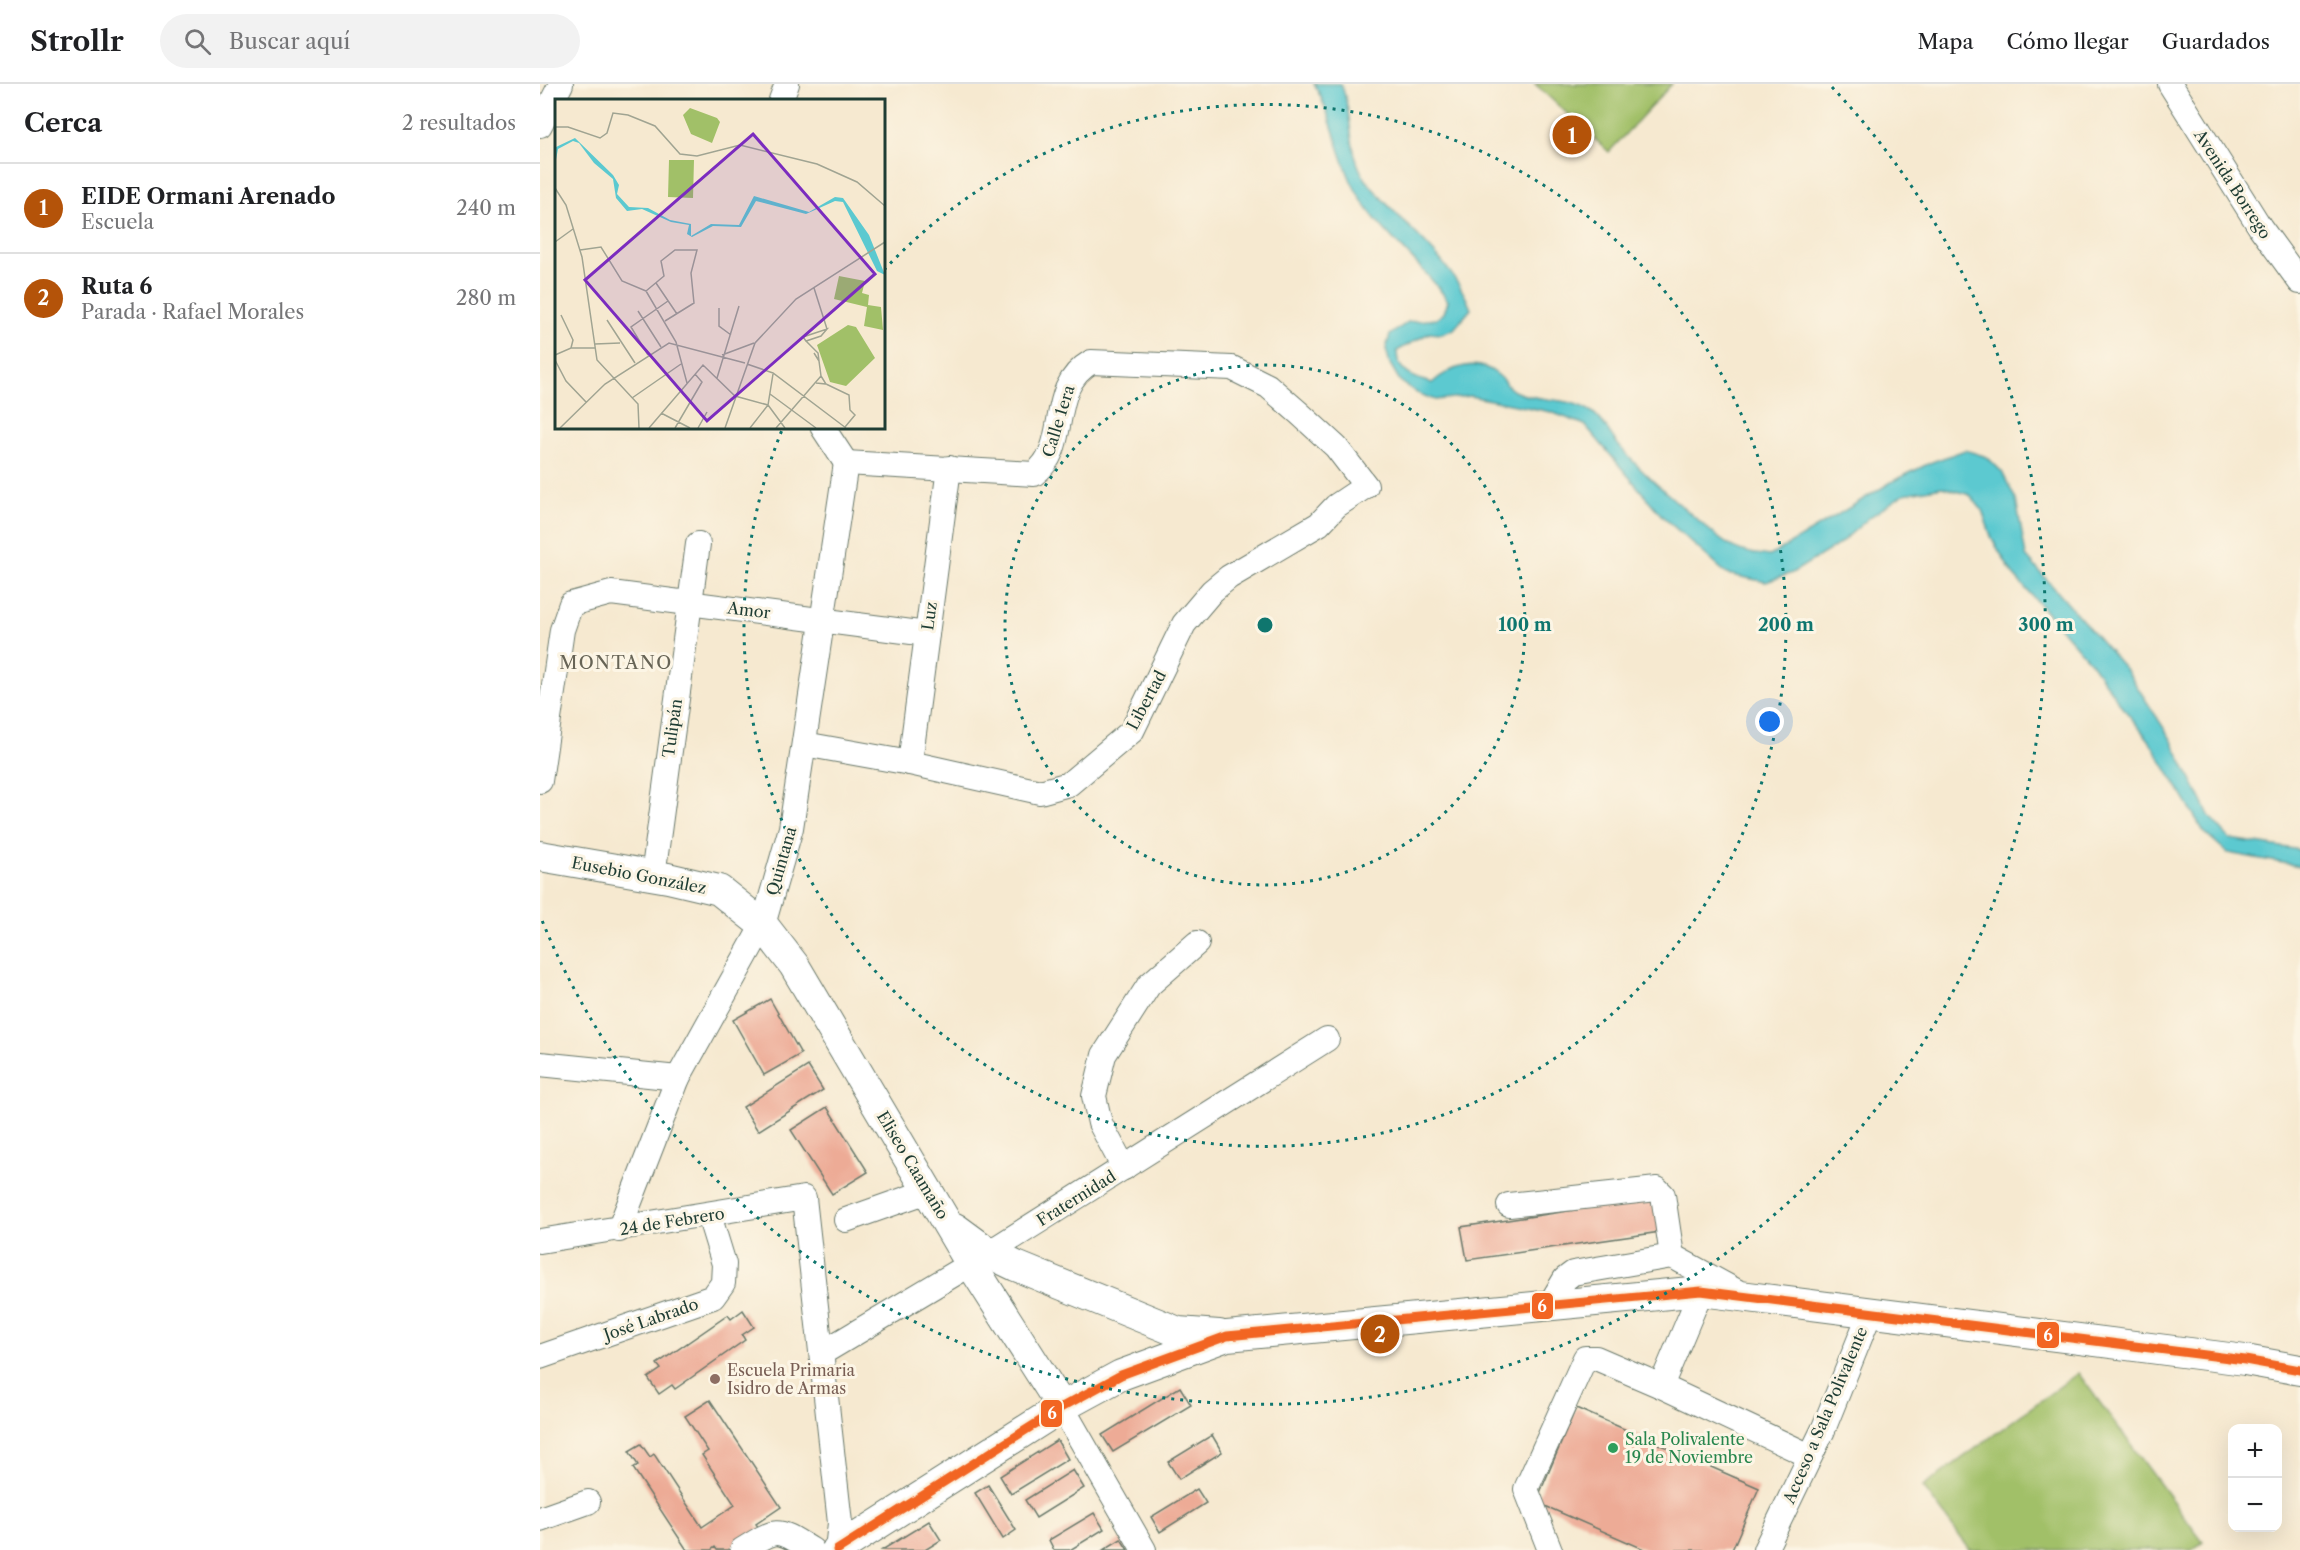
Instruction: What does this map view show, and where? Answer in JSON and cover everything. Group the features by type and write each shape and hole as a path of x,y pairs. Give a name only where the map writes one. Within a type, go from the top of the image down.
{"main road":[{"name":"Eusebio González","path":"540,856 719,890 763,925"},
{"name":"Eliseo Caamaño","path":"763,925 794,965 945,1221 980,1259 1062,1407"},
{"path":"980,1259 1178,1332 1227,1336 1701,1291 2245,1360 2300,1370"},
{"path":"837,1550 1062,1407 1121,1375 1227,1336"}],"street":[{"path":"540,125 561,84"},
{"path":"781,99 787,84"},
{"name":"Avenida Borrego","path":"2170,84 2260,227 2300,282"},
{"name":"Calle 1era","path":"846,463 1034,474 1050,457 1067,384 1078,370 1091,362 1232,368 1268,386 1299,413 1336,447 1366,486"},
{"path":"825,429 846,463"},
{"name":"Quintana","path":"619,1230 678,1078 763,925 791,828 846,463"},
{"name":"Luz","path":"910,763 949,468"},
{"name":"Libertad","path":"804,744 910,763 1040,792 1069,784 1132,731 1184,624 1212,591 1229,577 1319,524 1335,506 1366,486"},
{"name":"Tulipán","path":"652,876 698,544"},
{"name":"Amor","path":"540,781 562,630 571,604 611,593 927,634"},
{"path":"1124,1168 1100,1123 1094,1096 1104,1055 1149,985 1197,943"},
{"name":"Fraternidad","path":"822,1353 980,1259 1327,1039"},
{"path":"540,1064 678,1078"},
{"path":"1509,1205 1657,1190 1663,1195 1671,1256"},
{"path":"846,1220 928,1191"},
{"name":"24 de Febrero","path":"540,1241 619,1230 804,1198 822,1353"},
{"name":"José Labrado","path":"540,1357 713,1297 723,1282 724,1264 709,1215"},
{"path":"1549,1306 1565,1279 1573,1273 1671,1256 1748,1298"},
{"path":"1661,1386 1701,1291"},
{"name":"Acceso a Sala Polivalente","path":"1765,1550 1810,1456 1870,1313"},
{"path":"822,1353 840,1523 837,1550"},
{"path":"1557,1550 1550,1550 1527,1490 1585,1358 1596,1358 1661,1386 1810,1456"},
{"path":"1062,1407 1144,1550"},
{"path":"540,1519 588,1502"},
{"path":"742,1550 777,1531 813,1550"}],"green space":[{"path":"1535,84 1672,84 1609,152"},
{"path":"2078,1373 2203,1542 2192,1550 1970,1550 1923,1487"}],"water":[{"path":"1314,84 1341,84 1360,170 1380,197 1451,273 1471,309 1454,329 1442,334 1429,333 1397,351 1400,364 1408,373 1432,383 1455,369 1464,366 1481,366 1498,375 1514,391 1523,395 1572,403 1592,412 1600,419 1617,444 1643,471 1715,535 1734,548 1762,555 1770,556 1893,481 1932,462 1965,450 1987,457 2002,472 2016,500 2026,556 2127,671 2171,739 2210,817 2230,839 2300,850 2300,866 2228,853 2204,832 2149,740 2092,664 2012,573 1992,539 1982,510 1970,495 1942,487 1904,494 1870,517 1838,545 1792,573 1766,582 1727,574 1662,516 1585,425 1551,412 1470,396 1435,400 1417,393 1400,381 1390,364 1386,349 1390,335 1408,322 1436,319 1444,313 1448,301 1361,200 1347,171"}],"building":[{"path":"770,999 801,1054 764,1075 733,1020"},
{"path":"808,1066 823,1090 758,1131 743,1107"},
{"path":"827,1107 868,1172 832,1194 791,1130"},
{"path":"1655,1198 1660,1232 1467,1260 1461,1227"},
{"path":"743,1310 754,1327 742,1335 745,1340 675,1389 672,1385 659,1394 648,1378 661,1369 657,1364 728,1315 731,1319"},
{"path":"1180,1387 1191,1405 1113,1452 1102,1435"},
{"path":"710,1400 781,1507 756,1524 760,1529 728,1550 717,1550 715,1547 711,1550 687,1550 633,1468 638,1465 629,1451 641,1444 650,1457 654,1454 702,1527 735,1505 702,1455 708,1451 685,1416"},
{"name":"Sala Polivalente 19 de Noviembre","path":"1576,1408 1759,1488 1732,1550 1646,1550 1536,1502"},
{"path":"1212,1435 1222,1452 1179,1479 1168,1462"},
{"path":"1057,1440 1068,1459 1011,1494 1000,1476"},
{"path":"1073,1470 1084,1488 1036,1518 1025,1500"},
{"path":"988,1485 1016,1530 1003,1539 975,1493"},
{"path":"1197,1489 1206,1503 1160,1532 1151,1517"},
{"path":"1094,1513 1104,1529 1070,1550 1054,1550 1049,1540"},
{"path":"929,1521 941,1540 925,1550 882,1550"},
{"path":"1121,1539 1128,1550 1103,1550"}],"transit line":[{"name":"6","path":"837,1550 1062,1407 1121,1375 1227,1336 1701,1291 2245,1360 2300,1370"}],"place":[{"name":"EIDE Ormani Arenado","path":"1572,135"},
{"name":"Ruta 6","path":"1380,1334"},
{"name":"Escuela Primaria Isidro de Armas","path":"715,1379"},
{"name":"Sala Polivalente 19 de Noviembre","path":"1613,1448"}],"district":[{"name":"MONTANO","path":"616,663"}]}
